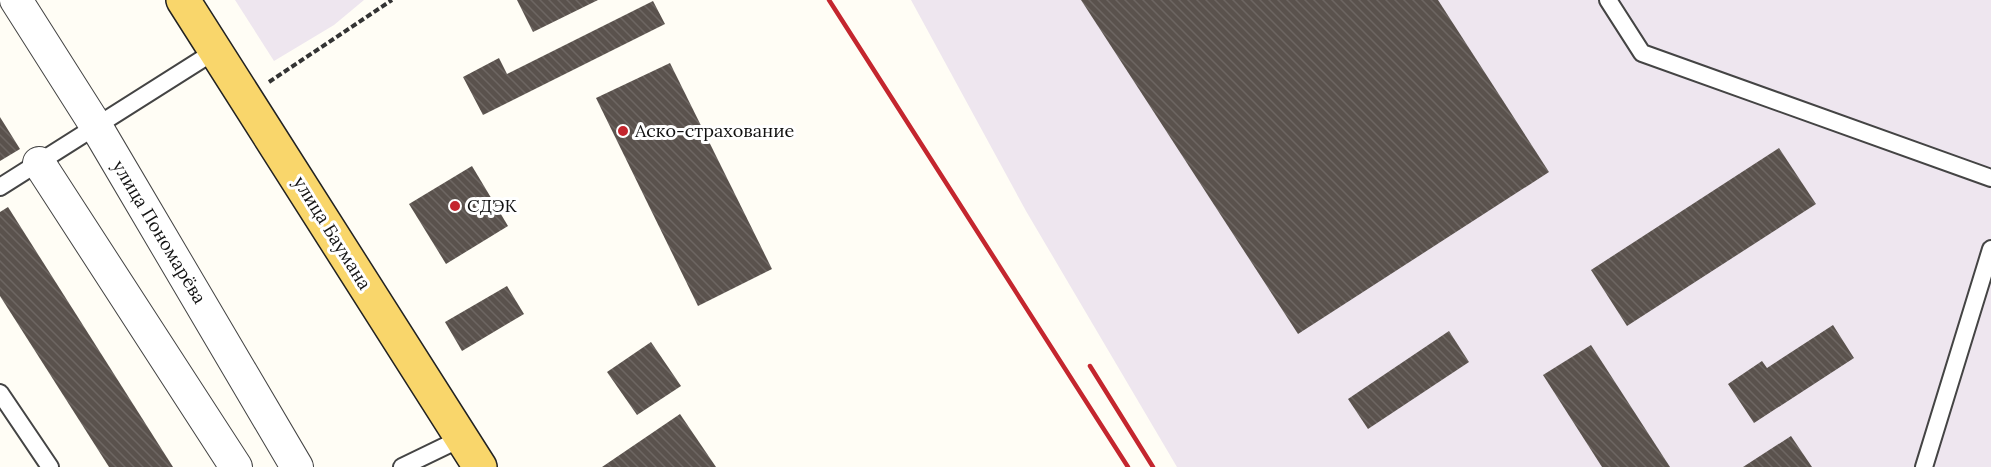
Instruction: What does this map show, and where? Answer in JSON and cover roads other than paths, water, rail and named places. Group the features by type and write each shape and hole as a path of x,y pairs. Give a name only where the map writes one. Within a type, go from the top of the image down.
{"main road":[{"name":"улица Баумана","path":"183,0 480,467"}],"street":[{"name":"улица Пономарёва","path":"16,0 96,126 297,467"},
{"path":"39,162 236,467"}],"lane":[{"path":"1608,0 1642,53 1991,178"},
{"path":"0,187 215,51"},
{"path":"1924,467 1991,249"},
{"path":"0,393 50,467"},
{"path":"402,467 462,438"}],"railway":[{"path":"829,0 1128,467"},
{"path":"1090,366 1153,467"}],"place":[{"name":"Аско-страхование","path":"623,131"},
{"name":"СДЭК","path":"455,206"}]}
